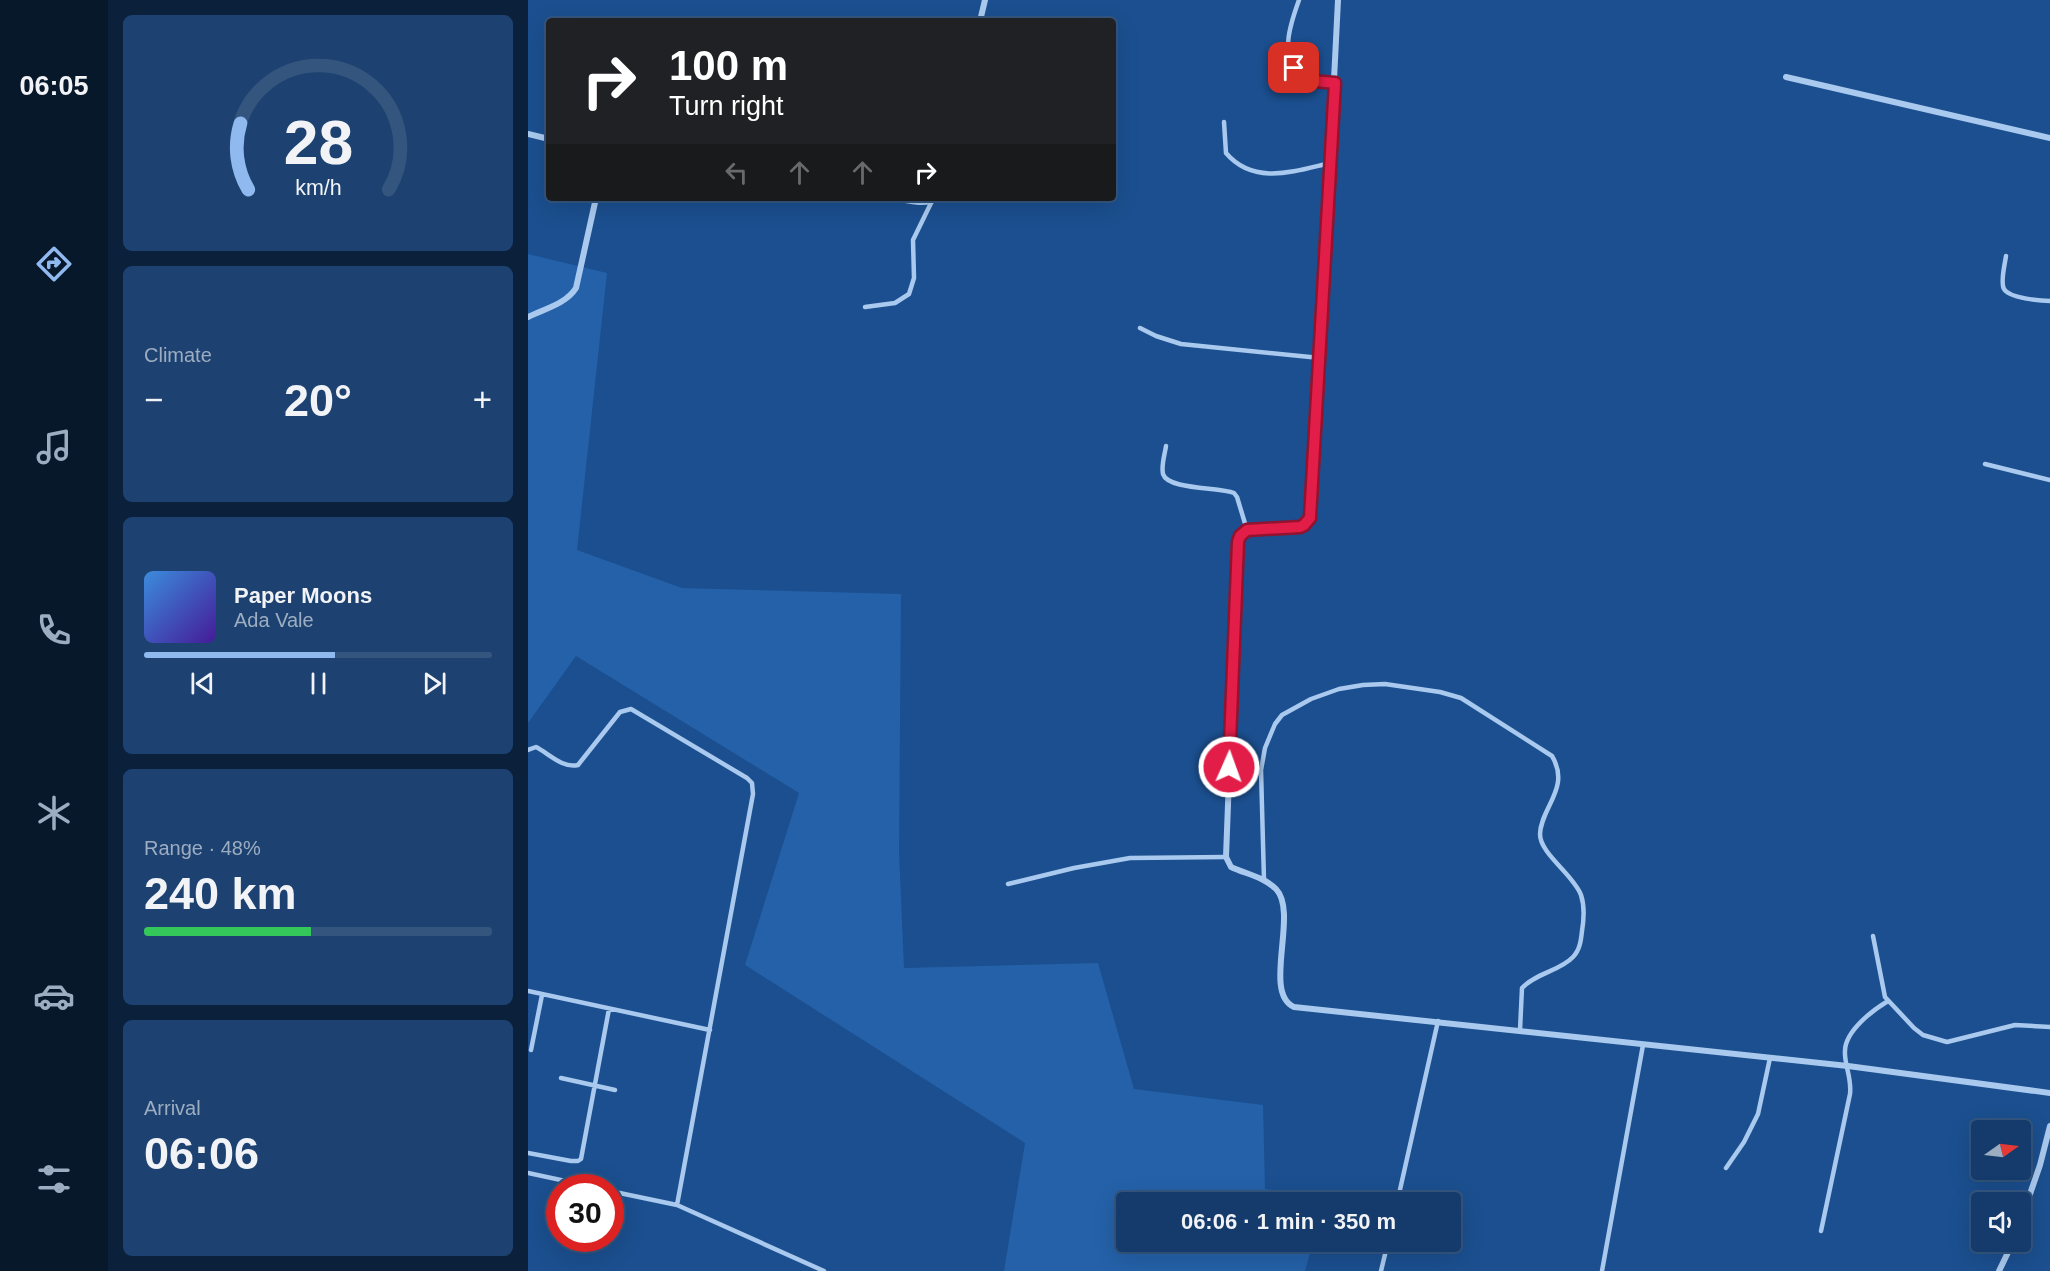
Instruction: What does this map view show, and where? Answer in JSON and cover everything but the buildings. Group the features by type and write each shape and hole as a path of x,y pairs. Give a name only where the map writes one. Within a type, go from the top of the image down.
{"street":[{"path":"981,18 984,0"},
{"path":"1338,0 1310,518 1300,527 1247,530 1240,536 1238,542 1226,857 1231,867 1264,880 1279,892 1283,904 1281,990 1286,1002 1294,1006 1848,1066 2050,1093"},
{"path":"1786,77 2050,138"},
{"path":"528,134 546,138"},
{"path":"528,316 558,304 568,298 576,288 595,201"},
{"path":"2031,1192 2050,1126"},
{"path":"1999,1271 2008,1252"}],"lane":[{"path":"1299,0 1287,34 1287,45 1294,68 1301,77 1307,80 1335,83"},
{"path":"1224,122 1227,153 1236,162 1258,173 1276,174 1330,163"},
{"path":"865,307 895,303 909,294 914,278 913,240 934,201"},
{"path":"2006,256 2003,285 2007,292 2013,296 2050,301"},
{"path":"1140,328 1181,344 1320,358"},
{"path":"1166,446 1163,469 1166,479 1182,485 1234,493 1247,530"},
{"path":"1985,464 2050,480"},
{"path":"1264,880 1261,770 1269,734 1282,715 1292,708 1339,689 1362,685 1385,684 1452,694 1461,698 1552,756 1558,767 1558,777 1555,794 1540,837 1544,847 1574,881 1581,894 1584,908 1579,949 1574,956 1568,962 1535,977 1522,988 1520,1030"},
{"path":"528,750 536,747 565,765 573,767 578,765 620,712 631,709 750,780 753,787 676,1205"},
{"path":"1008,884 1074,868 1130,858 1226,857"},
{"path":"1873,936 1888,1001 1923,1035 1947,1042 2015,1025 2050,1027"},
{"path":"528,991 710,1030"},
{"path":"531,1050 542,995"},
{"path":"1821,1231 1850,1094 1851,1077 1845,1050 1847,1041 1862,1020 1888,1001"},
{"path":"528,1153 571,1161 579,1160 609,1009"},
{"path":"1399,1192 1438,1021"},
{"path":"1602,1271 1643,1045"},
{"path":"1725,1168 1744,1142 1758,1114 1770,1058"},
{"path":"561,1078 615,1090"},
{"path":"528,1173 546,1177"},
{"path":"624,1194 676,1205 824,1271"},
{"path":"1381,1271 1386,1252"}],"shaded area":[{"path":"528,254 607,273 577,550 682,588 901,594 899,852 904,968 1098,963 1134,1089 1263,1105 1265,1189 1291,1192 1116,1192 1116,1252 1310,1252 1305,1271 1004,1271 1025,1143 745,965 799,793 576,656 528,723"}],"route":[{"path":"1229,767 1238,542 1240,536 1247,530 1300,527 1310,518 1335,83 1307,80 1301,77 1294,68"}]}
